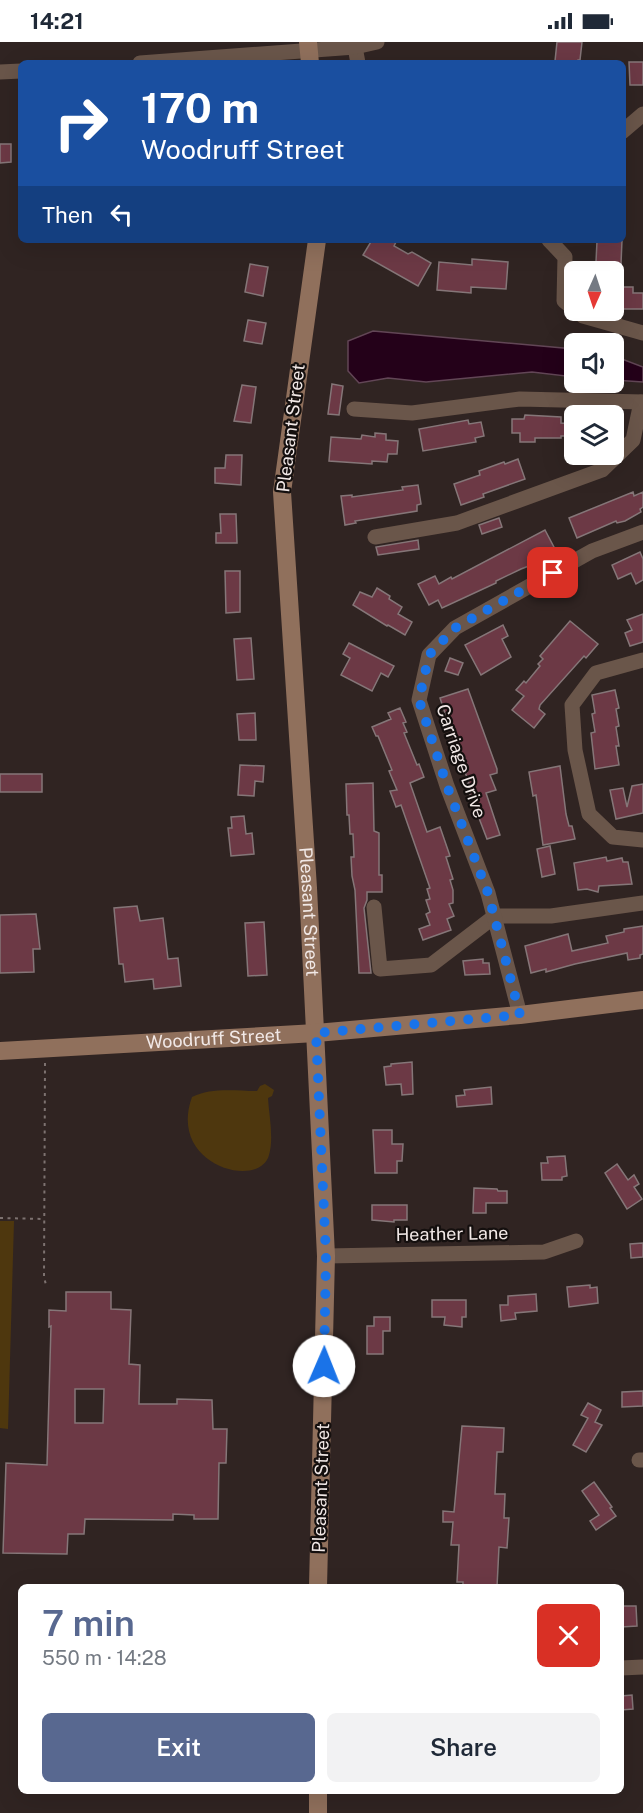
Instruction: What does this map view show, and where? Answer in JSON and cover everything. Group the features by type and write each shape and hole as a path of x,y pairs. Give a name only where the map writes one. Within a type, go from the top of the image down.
{"street":[{"path":"186,60 309,52 355,47 376,42"},
{"path":"355,47 357,60"},
{"path":"0,72 18,71"},
{"path":"626,129 643,114"},
{"name":"Pleasant Street","path":"317,243 282,492 308,888 326,1256 318,1584"},
{"path":"552,243 565,257 565,261"},
{"path":"601,321 643,333"},
{"path":"354,409 412,413 520,399 642,402 633,440 602,470 457,523 375,537"},
{"name":"Carriage Drive","path":"520,1015 495,916 447,786 419,700 429,655 455,628 592,551 643,532"},
{"path":"643,660 596,673 572,705 575,750 589,814 613,837 643,840"},
{"path":"374,907 380,969 431,966 495,916 551,916 643,903"},
{"name":"Woodruff Street","path":"0,1051 316,1033 520,1015 643,1000"},
{"name":"Heather Lane","path":"326,1256 544,1252 576,1241"},
{"path":"624,1668 643,1667"},
{"path":"318,1794 318,1813"}],"path":[{"path":"45,1048 44,1277 46,1285"},
{"path":"0,1218 45,1219"}],"shaded area":[{"path":"373,331 564,348 564,376 532,372 426,382 388,378 359,383 348,371 348,341"},
{"path":"624,360 643,367 643,382 624,381"},
{"path":"265,1084 274,1090 272,1096 268,1098 271,1134 269,1155 262,1165 250,1170 234,1170 218,1165 203,1155 192,1140 188,1121 192,1097 215,1091 257,1091"},
{"path":"0,1221 14,1221 8,1429 0,1428"}],"building":[{"path":"557,42 582,42 580,60 555,60"},
{"path":"629,62 643,62 643,85 630,85"},
{"path":"0,144 11,144 11,162 0,163"},
{"path":"370,243 396,243 394,246 408,254 412,252 431,263 418,286 363,255"},
{"path":"597,243 622,243 621,261 596,261"},
{"path":"472,259 508,262 506,289 471,287 471,293 437,290 439,262 472,265"},
{"path":"250,264 268,267 263,296 245,292"},
{"path":"624,287 633,287 633,293 643,293 643,309 624,309"},
{"path":"248,320 266,323 262,344 244,341"},
{"path":"332,384 343,386 339,415 328,414"},
{"path":"242,385 256,387 251,423 234,421"},
{"path":"525,415 561,417 561,423 564,423 564,436 535,438 535,442 520,442 520,433 512,433 512,419 524,419"},
{"path":"468,420 469,424 481,422 484,436 475,438 476,442 423,451 419,429"},
{"path":"375,433 386,434 386,440 398,441 397,454 388,454 387,462 372,461 372,464 329,461 331,437 361,439 362,435 375,437"},
{"path":"226,455 242,455 241,485 215,483 215,468 225,468"},
{"path":"518,459 525,479 483,494 484,497 461,505 454,484 480,475 479,471"},
{"path":"418,485 421,504 417,505 417,511 355,521 356,523 345,525 341,496 352,495 352,497 403,490 402,487"},
{"path":"633,492 634,496 643,492 641,512 625,521 617,523 616,521 577,538 569,518"},
{"path":"220,514 236,514 237,543 216,543 216,533 221,533"},
{"path":"499,518 502,527 482,534 479,525"},
{"path":"545,530 556,551 538,560 539,562 442,608 438,600 429,605 418,584 435,576 439,584 451,577 452,579"},
{"path":"418,540 419,549 378,555 376,547"},
{"path":"640,552 643,559 643,580 636,584 631,573 618,579 612,565"},
{"path":"225,571 240,571 240,612 226,613"},
{"path":"377,588 402,607 398,614 412,622 405,635 353,605 360,592 372,597"},
{"path":"643,614 643,642 630,646 625,633 632,630 627,620"},
{"path":"570,621 598,644 586,658 584,656 540,705 539,709 545,714 534,728 512,710 524,696 516,690 524,681 526,683 540,666 538,664 543,659 540,656"},
{"path":"503,625 508,636 502,639 511,657 481,675 465,645"},
{"path":"251,638 254,679 237,680 234,639"},
{"path":"349,643 394,666 388,677 381,673 372,691 341,675 350,658 343,654"},
{"path":"450,658 463,663 458,675 445,671"},
{"path":"468,689 497,769 497,773 490,775 496,790 486,793 500,835 487,839 466,784 469,783 460,748 457,749 440,698"},
{"path":"615,690 619,708 616,709 619,726 616,727 619,746 616,746 619,765 595,769 591,733 595,732 592,695"},
{"path":"400,708 406,722 403,723 407,732 404,733 424,777 410,783 427,832 440,827 450,856 446,857 453,879 450,880 453,903 449,904 454,916 447,919 451,930 423,940 419,929 430,925 426,914 430,912 426,900 430,899 427,889 430,888 401,805 396,807 390,791 397,790 389,771 392,770 372,727 391,719 388,713"},
{"path":"255,713 256,740 239,740 237,714"},
{"path":"240,765 264,766 263,782 255,781 254,796 238,795"},
{"path":"560,766 566,814 575,839 543,845 536,795 533,796 529,772"},
{"path":"0,774 42,774 42,792 0,792"},
{"path":"373,783 374,831 379,833 379,875 382,875 382,892 367,892 364,908 371,973 359,973 351,857 354,857 353,834 350,834 349,815 347,815 346,784"},
{"path":"643,784 643,813 616,819 610,790 623,788 627,807 632,786"},
{"path":"244,816 246,834 252,833 254,854 231,856 228,828 232,828 231,817"},
{"path":"550,846 555,874 542,877 537,849"},
{"path":"606,857 607,861 622,858 623,862 628,862 632,884 599,886 598,892 587,889 578,890 574,863"},
{"path":"137,906 140,921 163,918 168,959 178,958 181,986 154,989 153,979 125,982 123,964 119,964 114,908"},
{"path":"36,914 40,949 33,949 34,972 0,973 0,915"},
{"path":"264,922 267,975 248,976 245,923"},
{"path":"643,926 643,954 640,958 628,960 627,953 546,972 546,969 531,973 525,946 568,934 572,951 608,943 606,936 624,932 624,929"},
{"path":"483,959 483,963 489,963 490,974 465,975 463,961"},
{"path":"412,1062 413,1094 402,1095 401,1084 386,1085 384,1067"},
{"path":"491,1087 492,1104 457,1107 456,1096 465,1095 464,1090"},
{"path":"373,1130 392,1130 392,1144 403,1144 402,1161 397,1161 397,1173 375,1173"},
{"path":"565,1156 567,1176 562,1177 562,1180 542,1180 541,1163 548,1163 547,1157"},
{"path":"617,1164 628,1180 634,1175 639,1184 634,1187 642,1199 627,1209 605,1173"},
{"path":"474,1188 507,1191 507,1203 486,1203 486,1213 473,1213"},
{"path":"372,1205 407,1205 407,1220 394,1220 394,1222 372,1220"},
{"path":"643,1243 643,1257 631,1258 630,1244"},
{"path":"590,1285 590,1288 597,1287 598,1303 569,1307 567,1287"},
{"path":"66,1292 111,1292 111,1309 131,1310 129,1364 140,1365 139,1404 177,1404 177,1399 212,1400 213,1429 227,1429 226,1463 219,1463 218,1519 194,1519 194,1515 173,1514 173,1520 85,1519 84,1534 68,1534 67,1554 3,1553 6,1463 47,1465 51,1326 49,1327 49,1310 66,1311","holes":["75,1389 104,1389 103,1423 75,1423"]},
{"path":"536,1294 537,1311 515,1313 516,1319 501,1321 500,1305 508,1305 508,1296"},
{"path":"432,1300 466,1300 466,1317 462,1317 462,1327 444,1325 445,1317 432,1317"},
{"path":"374,1317 390,1317 390,1331 383,1331 383,1354 367,1354 367,1326 374,1326"},
{"path":"643,1391 643,1406 622,1407 622,1392"},
{"path":"588,1403 601,1410 595,1422 602,1425 586,1452 573,1445 588,1418 581,1415"},
{"path":"462,1426 504,1428 503,1452 497,1452 495,1494 505,1494 504,1518 509,1518 507,1548 499,1547 497,1584 457,1582 459,1545 451,1545 453,1522 443,1522 443,1511 454,1512"},
{"path":"594,1482 616,1516 596,1530 590,1521 599,1515 582,1491"},
{"path":"624,1606 636,1606 637,1626 624,1627"},
{"path":"632,1695 633,1709 624,1710 624,1696"}],"route":[{"path":"324,1366 326,1256 316,1033 520,1015 488,893 447,786 419,700 429,655 455,628 553,573"}]}
